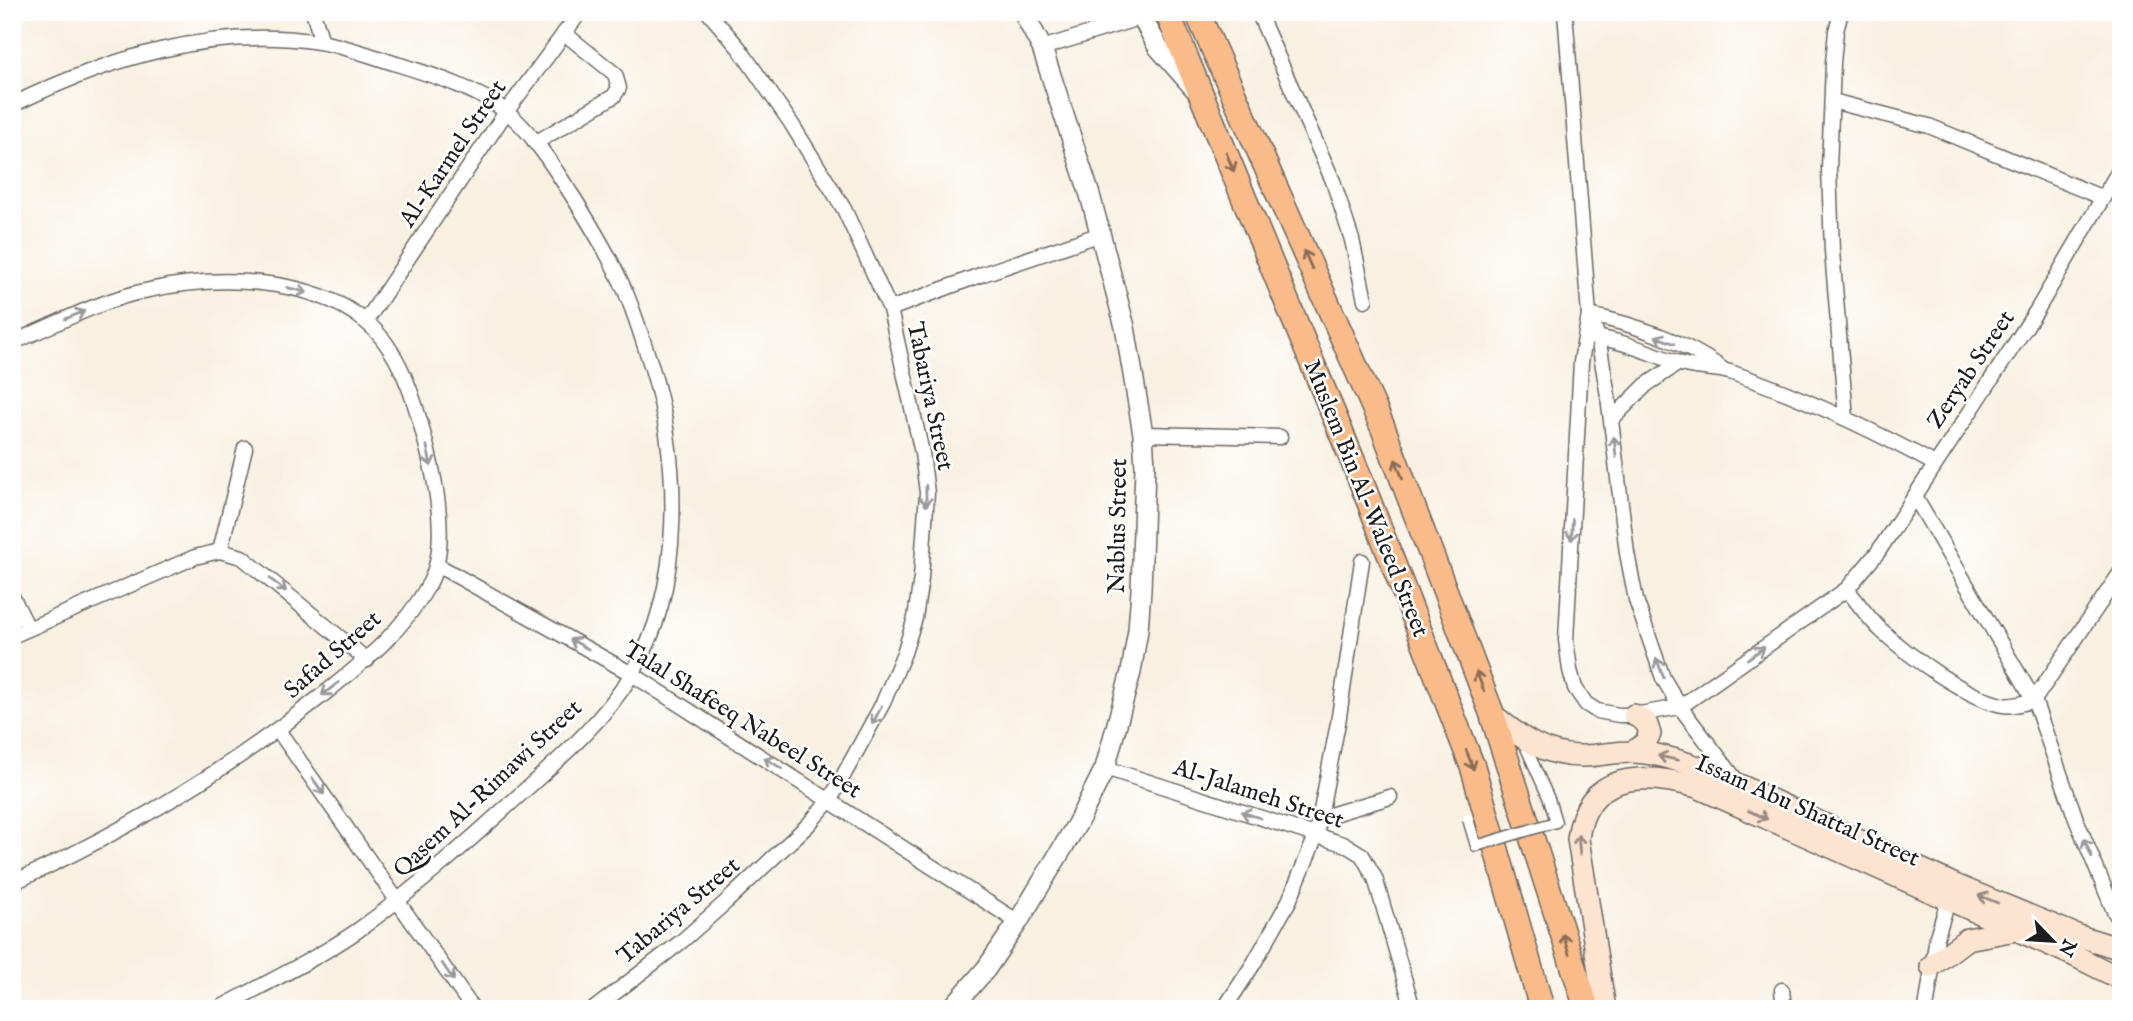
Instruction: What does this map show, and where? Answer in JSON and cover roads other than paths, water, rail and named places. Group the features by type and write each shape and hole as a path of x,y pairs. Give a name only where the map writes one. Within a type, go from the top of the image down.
{"highway":[{"path":"1167,12 1204,99"},
{"name":"Muslem Bin Al-Waleed Street","path":"1197,12 1383,428 1492,714 1587,1009"},
{"name":"Muslem Bin Al-Waleed Street","path":"1204,99 1364,489 1473,768 1542,1009"}],"main road":[{"name":"Issam Abu Shattal Street","path":"1492,714 1523,740 1539,749 1564,755 1633,752 1666,757 1740,785 1951,892 2016,930 2121,979"},
{"path":"1633,752 1645,743 1650,734 1646,722 1634,715"},
{"name":"Issam Abu Shattal Street","path":"1605,1009 1578,839 1584,812 1592,799 1603,789 1622,780 1668,778 1697,787 1951,892 2121,949"},
{"path":"1931,966 1967,939 2016,930"}],"street":[{"path":"313,12 322,42"},
{"name":"Al-Karmel Street","path":"366,321 506,112 580,12"},
{"name":"Tabariya Street","path":"594,1009 682,941 808,825 830,800 878,714 899,665 915,618 921,578 927,493 922,453 890,309 844,209 792,123 739,48 708,12"},
{"name":"Nablus Street","path":"951,1009 986,969 1018,922 1077,824 1105,768 1138,630 1145,467 1143,433 1125,327 1101,234 1042,48 1023,12"},
{"name":"Muslem Bin Al-Waleed Street","path":"1208,12 1210,39"},
{"path":"1258,12 1333,181 1352,240 1365,300"},
{"path":"1565,12 1591,337 1612,419 1627,553 1636,600 1663,678 1680,707 1740,785"},
{"path":"1841,12 1836,31 1829,169 1832,251 1846,418"},
{"path":"1042,48 1141,15"},
{"name":"Muslem Bin Al-Waleed Street","path":"1141,15 1158,47 1204,99"},
{"path":"536,143 614,96 619,88 615,74 564,33"},
{"name":"Qasem Al-Rimawi Street","path":"12,105 49,87 132,57 174,47 243,37 322,42 458,86 506,112 536,143 570,192 626,292 660,393 671,487 670,543 666,580 653,628 632,674 598,717 544,773 459,850 398,900 354,933 218,1009"},
{"path":"1832,101 1929,126 2103,198"},
{"name":"Zeryab Street","path":"1680,707 1847,589 1878,552 2037,310 2121,167"},
{"path":"890,309 1101,234"},
{"name":"Safad Street","path":"12,343 76,314 149,290 213,282 247,281 311,293 345,307 366,321 387,345 417,410 438,511 437,565 430,582 414,609 367,660 278,730 190,788 80,852 12,883"},
{"path":"1589,316 1621,323 1705,355 1725,371"},
{"path":"1591,337 1622,343 1700,369 1725,371 1782,390 1846,418 1935,464"},
{"path":"1591,337 1581,362 1566,640 1570,670 1575,688 1586,704 1607,714 1634,715 1680,707"},
{"path":"1612,419 1646,385 1679,363"},
{"path":"1143,433 1280,437"},
{"path":"220,551 245,448"},
{"path":"1914,497 2034,699 2076,820 2121,922"},
{"path":"12,636 195,557 220,551 242,557 367,660"},
{"path":"1224,1009 1289,901 1316,836 1338,723 1362,561"},
{"name":"Talal Shafeeq Nabeel Street","path":"437,565 632,674 1018,922"},
{"path":"1847,589 1872,621 1901,647 1970,693 1994,703 2010,705 2034,699 2121,572"},
{"path":"12,596 28,628"},
{"path":"278,730 473,1009"},
{"path":"1468,819 1476,846 1556,822 1523,740"},
{"name":"Al-Jalameh Street","path":"1105,768 1346,845 1362,855 1369,865 1384,903 1413,1009"},
{"path":"1320,818 1390,797"},
{"path":"1926,1009 1931,966 1951,892"},
{"path":"1782,990 1784,1009"}]}
